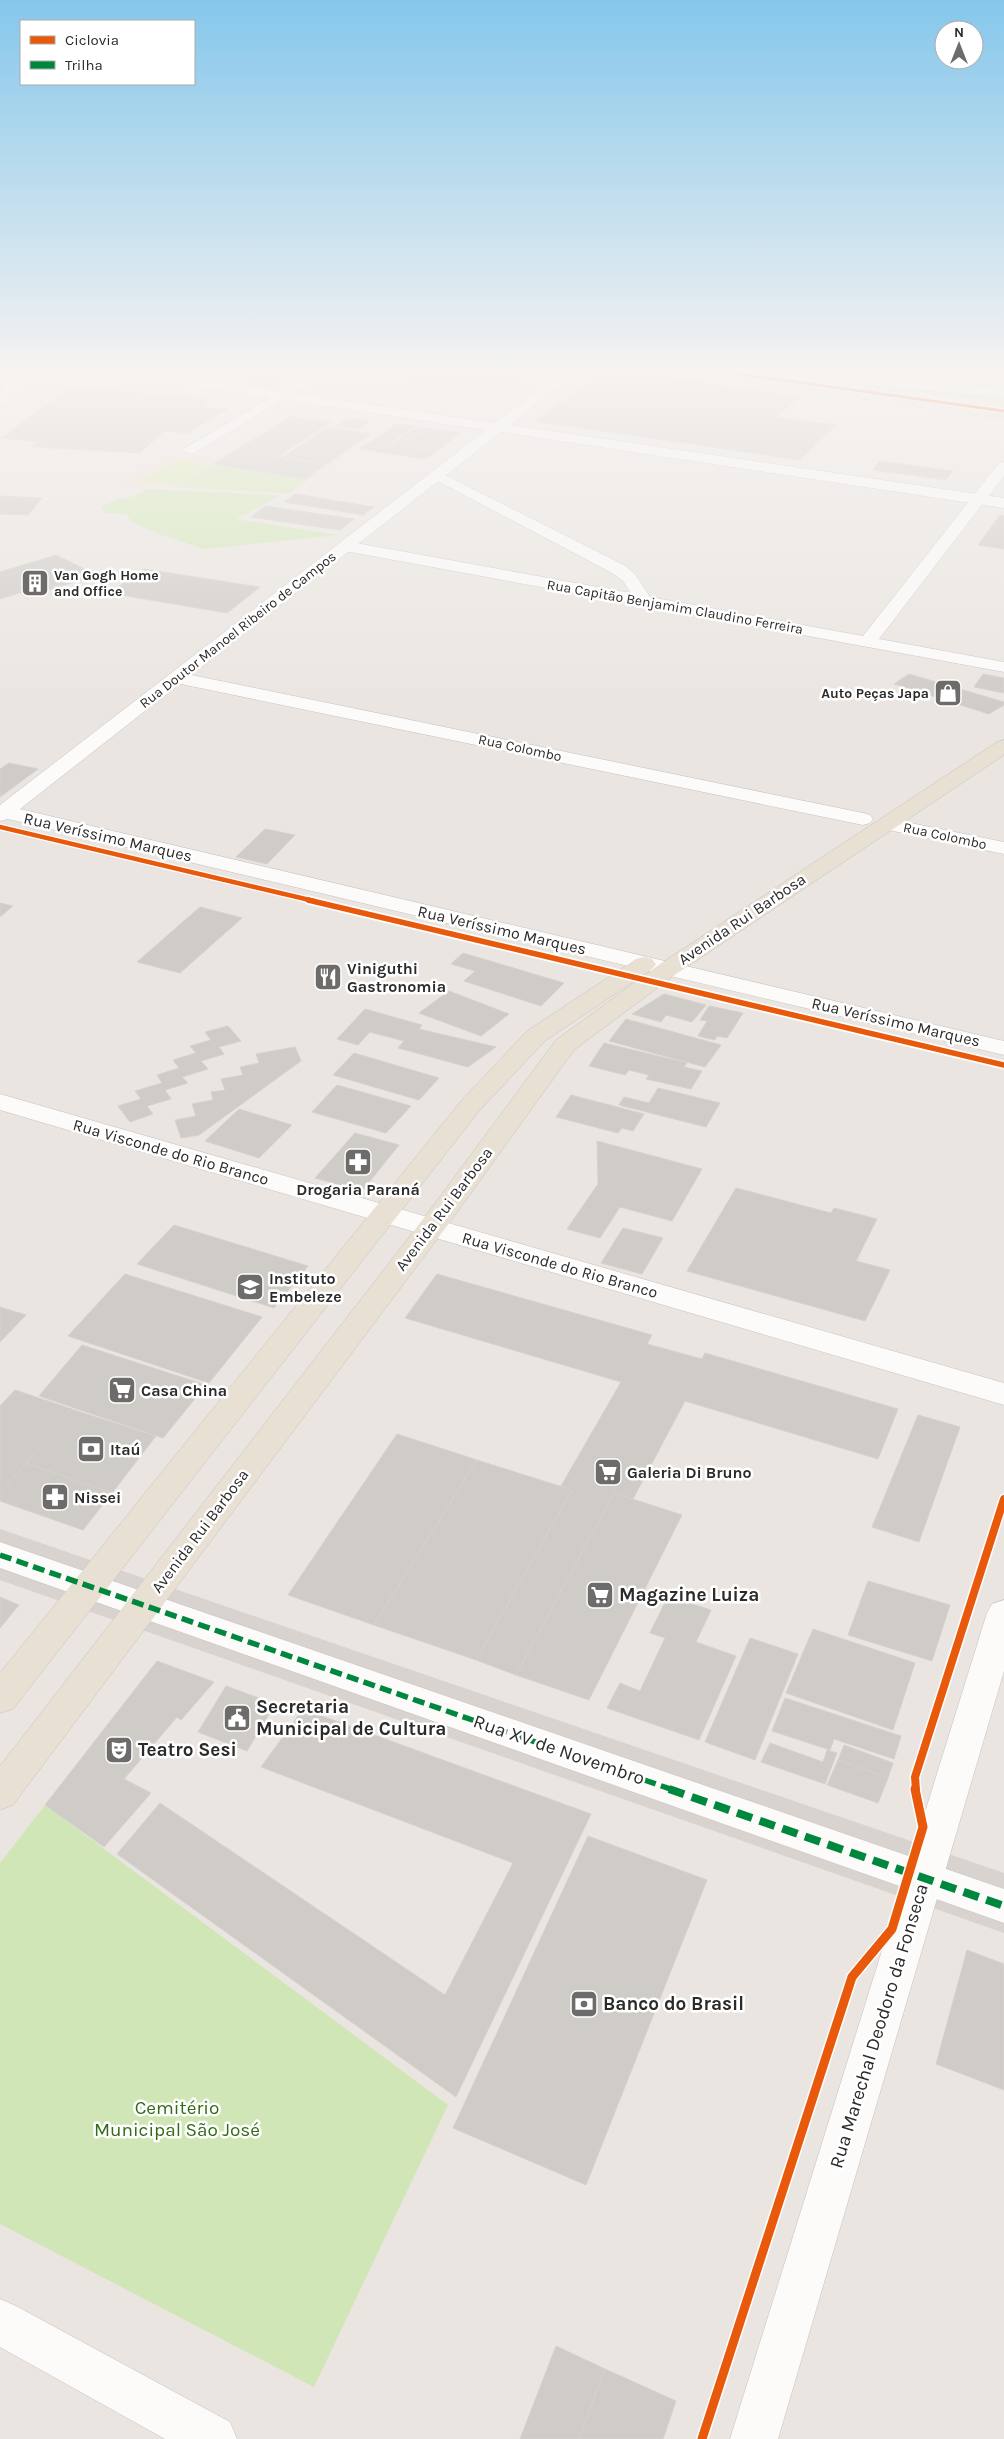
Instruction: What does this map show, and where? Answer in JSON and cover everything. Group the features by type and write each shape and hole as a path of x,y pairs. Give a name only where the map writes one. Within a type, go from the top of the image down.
{"main road":[{"name":"Avenida Rui Barbosa","path":"0,1794 431,1228 565,1045 656,966 863,819 1004,726"},
{"name":"Avenida Rui Barbosa","path":"0,1698 470,1106 536,1036 656,966 886,824 1004,746"}],"street":[{"name":"Rua Doutor Manoel Ribeiro de Campos","path":"1,813 426,485"},
{"path":"454,485 618,569 629,578 644,601"},
{"path":"882,485 1004,503"},
{"path":"867,642 989,485"},
{"name":"Rua Capitão Benjamim Claudino Ferreira","path":"346,546 1004,667"},
{"name":"Rua Colombo","path":"177,678 863,819"},
{"name":"Rua Veríssimo Marques","path":"1,813 1004,1048"},
{"name":"Rua Colombo","path":"886,824 1004,848"},
{"name":"Rua Visconde do Rio Branco","path":"0,1102 1004,1394"},
{"name":"Rua XV de Novembro","path":"0,1554 1004,1906"},
{"name":"Rua Marechal Deodoro da Fonseca","path":"754,2439 1004,1613"},
{"path":"0,2322 212,2439"}],"shaded area":[{"path":"129,485 304,485 291,494"},
{"path":"0,1529 1004,1873 1004,1933 0,1580"}],"green space":[{"path":"180,485 300,485 289,493 176,487"},
{"path":"147,489 281,495 236,519 338,535 204,549 159,534 132,522 126,514 107,513 101,509 113,501 135,496"},
{"name":"Cemitério Municipal São José","path":"45,1805 448,2105 314,2387 0,2224 0,1863"}],"building":[{"path":"295,494 374,507 363,515 284,502"},
{"path":"0,496 42,498 28,515 0,514"},
{"path":"265,506 354,519 340,530 251,517"},
{"path":"1000,515 1004,516 1004,549 978,545"},
{"name":"Van Gogh Home and Office","path":"56,555 97,575 33,595 26,591 0,599 0,572"},
{"path":"144,569 260,587 227,613 109,593"},
{"name":"Auto Peças Japa","path":"909,674 1004,702 1004,705 989,714 894,684"},
{"path":"983,674 1004,678 1004,693 974,687"},
{"path":"9,763 38,769 0,797 0,769"},
{"path":"265,829 295,835 267,864 236,857"},
{"path":"0,903 13,906 0,917"},
{"path":"200,907 242,918 180,973 137,962"},
{"path":"463,953 564,983 541,1006 464,981 475,971 451,964"},
{"path":"449,991 509,1014 481,1036 419,1013"},
{"path":"664,994 706,1005 692,1022 666,1015 661,1022 632,1014"},
{"path":"709,1006 743,1013 727,1038 717,1036 715,1040 698,1036 707,1021 700,1020"},
{"path":"365,1009 422,1025 419,1029 496,1047 468,1067 398,1048 404,1041 370,1032 358,1045 337,1039"},
{"path":"626,1019 721,1045 705,1067 609,1041"},
{"path":"228,1026 241,1041 219,1047 224,1054 201,1061 208,1069 182,1077 188,1083 165,1090 171,1099 147,1106 153,1114 130,1122 118,1106 141,1099 135,1091 162,1083 157,1075 179,1068 173,1060 196,1053 190,1046 211,1040 205,1032"},
{"path":"604,1043 687,1063 684,1067 702,1071 691,1089 646,1079 649,1075 629,1070 625,1075 589,1066"},
{"path":"295,1047 301,1061 199,1135 181,1138 175,1120 196,1116 192,1104 213,1100 211,1092 225,1090 221,1079 243,1075 240,1067 259,1063 256,1054"},
{"path":"354,1053 439,1078 419,1100 333,1075"},
{"path":"337,1085 411,1106 386,1133 312,1112"},
{"path":"658,1088 720,1103 706,1127 619,1105 624,1097 649,1103"},
{"path":"571,1095 644,1114 633,1131 622,1128 618,1133 556,1117"},
{"path":"239,1109 292,1125 259,1158 205,1141"},
{"name":"Drogaria Paraná","path":"355,1133 399,1145 362,1191 315,1178"},
{"path":"597,1141 702,1169 672,1221 620,1207 600,1238 567,1229 598,1184"},
{"path":"736,1188 831,1213 834,1208 877,1219 856,1261 890,1270 865,1321 687,1271"},
{"name":"Instituto Embeleze","path":"174,1225 308,1266 274,1308 137,1264"},
{"path":"623,1228 663,1238 642,1274 601,1263"},
{"path":"125,1274 262,1317 209,1383 68,1336"},
{"name":"Galeria Di Bruno","path":"437,1274 652,1335 647,1344 702,1359 705,1353 898,1409 878,1459 685,1401 633,1499 614,1493 516,1675 476,1660 572,1490 561,1486 621,1382 405,1318"},
{"path":"0,1307 26,1315 0,1342"},
{"name":"Casa China","path":"82,1345 206,1385 163,1438 39,1396"},
{"path":"15,1390 72,1409 0,1493 0,1406"},
{"name":"Itaú","path":"71,1409 156,1436 112,1493 26,1463"},
{"path":"918,1415 960,1427 919,1542 872,1527"},
{"path":"397,1434 477,1460 374,1625 288,1595"},
{"path":"477,1460 572,1490 476,1660 374,1625"},
{"name":"Nissei","path":"26,1463 112,1493 83,1530 0,1501 0,1493"},
{"name":"Magazine Luiza","path":"614,1493 682,1515 589,1700 516,1675"},
{"path":"868,1581 950,1605 932,1661 848,1635"},
{"path":"668,1596 711,1610 696,1642 736,1656 699,1740 607,1708 620,1683 640,1691 665,1638 650,1633"},
{"path":"0,1597 19,1605 0,1628"},
{"path":"813,1629 915,1663 893,1730 786,1693"},
{"path":"750,1638 798,1654 755,1760 705,1742"},
{"name":"Teatro Sesi","path":"157,1661 214,1682 181,1720 177,1717 124,1779 151,1793 104,1847 45,1805"},
{"name":"Secretaria Municipal de Cultura","path":"226,1686 275,1704 247,1751 198,1732"},
{"path":"785,1698 901,1736 894,1759 834,1739 830,1750 772,1731"},
{"path":"303,1709 591,1814 456,2097 117,1854 160,1803 445,1995 513,1863 261,1767"},
{"path":"770,1743 823,1762 827,1750 837,1753 825,1784 761,1762"},
{"path":"844,1745 893,1763 888,1778 838,1760"},
{"path":"838,1760 888,1778 878,1803 827,1785"},
{"name":"Banco do Brasil","path":"588,1836 707,1880 586,2185 453,2128"},
{"path":"967,1950 1004,1964 1004,2090 936,2064"},
{"path":"556,2346 605,2369 579,2439 520,2439"},
{"path":"605,2369 676,2401 663,2439 579,2439"}],"marked path":[{"path":"0,1555 1004,1906"}],"cycle path":[{"path":"0,827 1004,1065"},
{"path":"702,2439 852,1977 892,1929 923,1827 915,1777 1004,1499"}],"place":[{"name":"Van Gogh Home and Office","path":"35,583"},
{"name":"Auto Peças Japa","path":"948,693"},
{"name":"Viniguthi Gastronomia","path":"328,977"},
{"name":"Drogaria Paraná","path":"358,1162"},
{"name":"Instituto Embeleze","path":"250,1287"},
{"name":"Casa China","path":"122,1390"},
{"name":"Itaú","path":"91,1449"},
{"name":"Galeria Di Bruno","path":"608,1472"},
{"name":"Nissei","path":"55,1497"},
{"name":"Magazine Luiza","path":"600,1595"},
{"name":"Secretaria Municipal de Cultura","path":"237,1718"},
{"name":"Teatro Sesi","path":"119,1750"},
{"name":"Banco do Brasil","path":"584,2004"}]}
